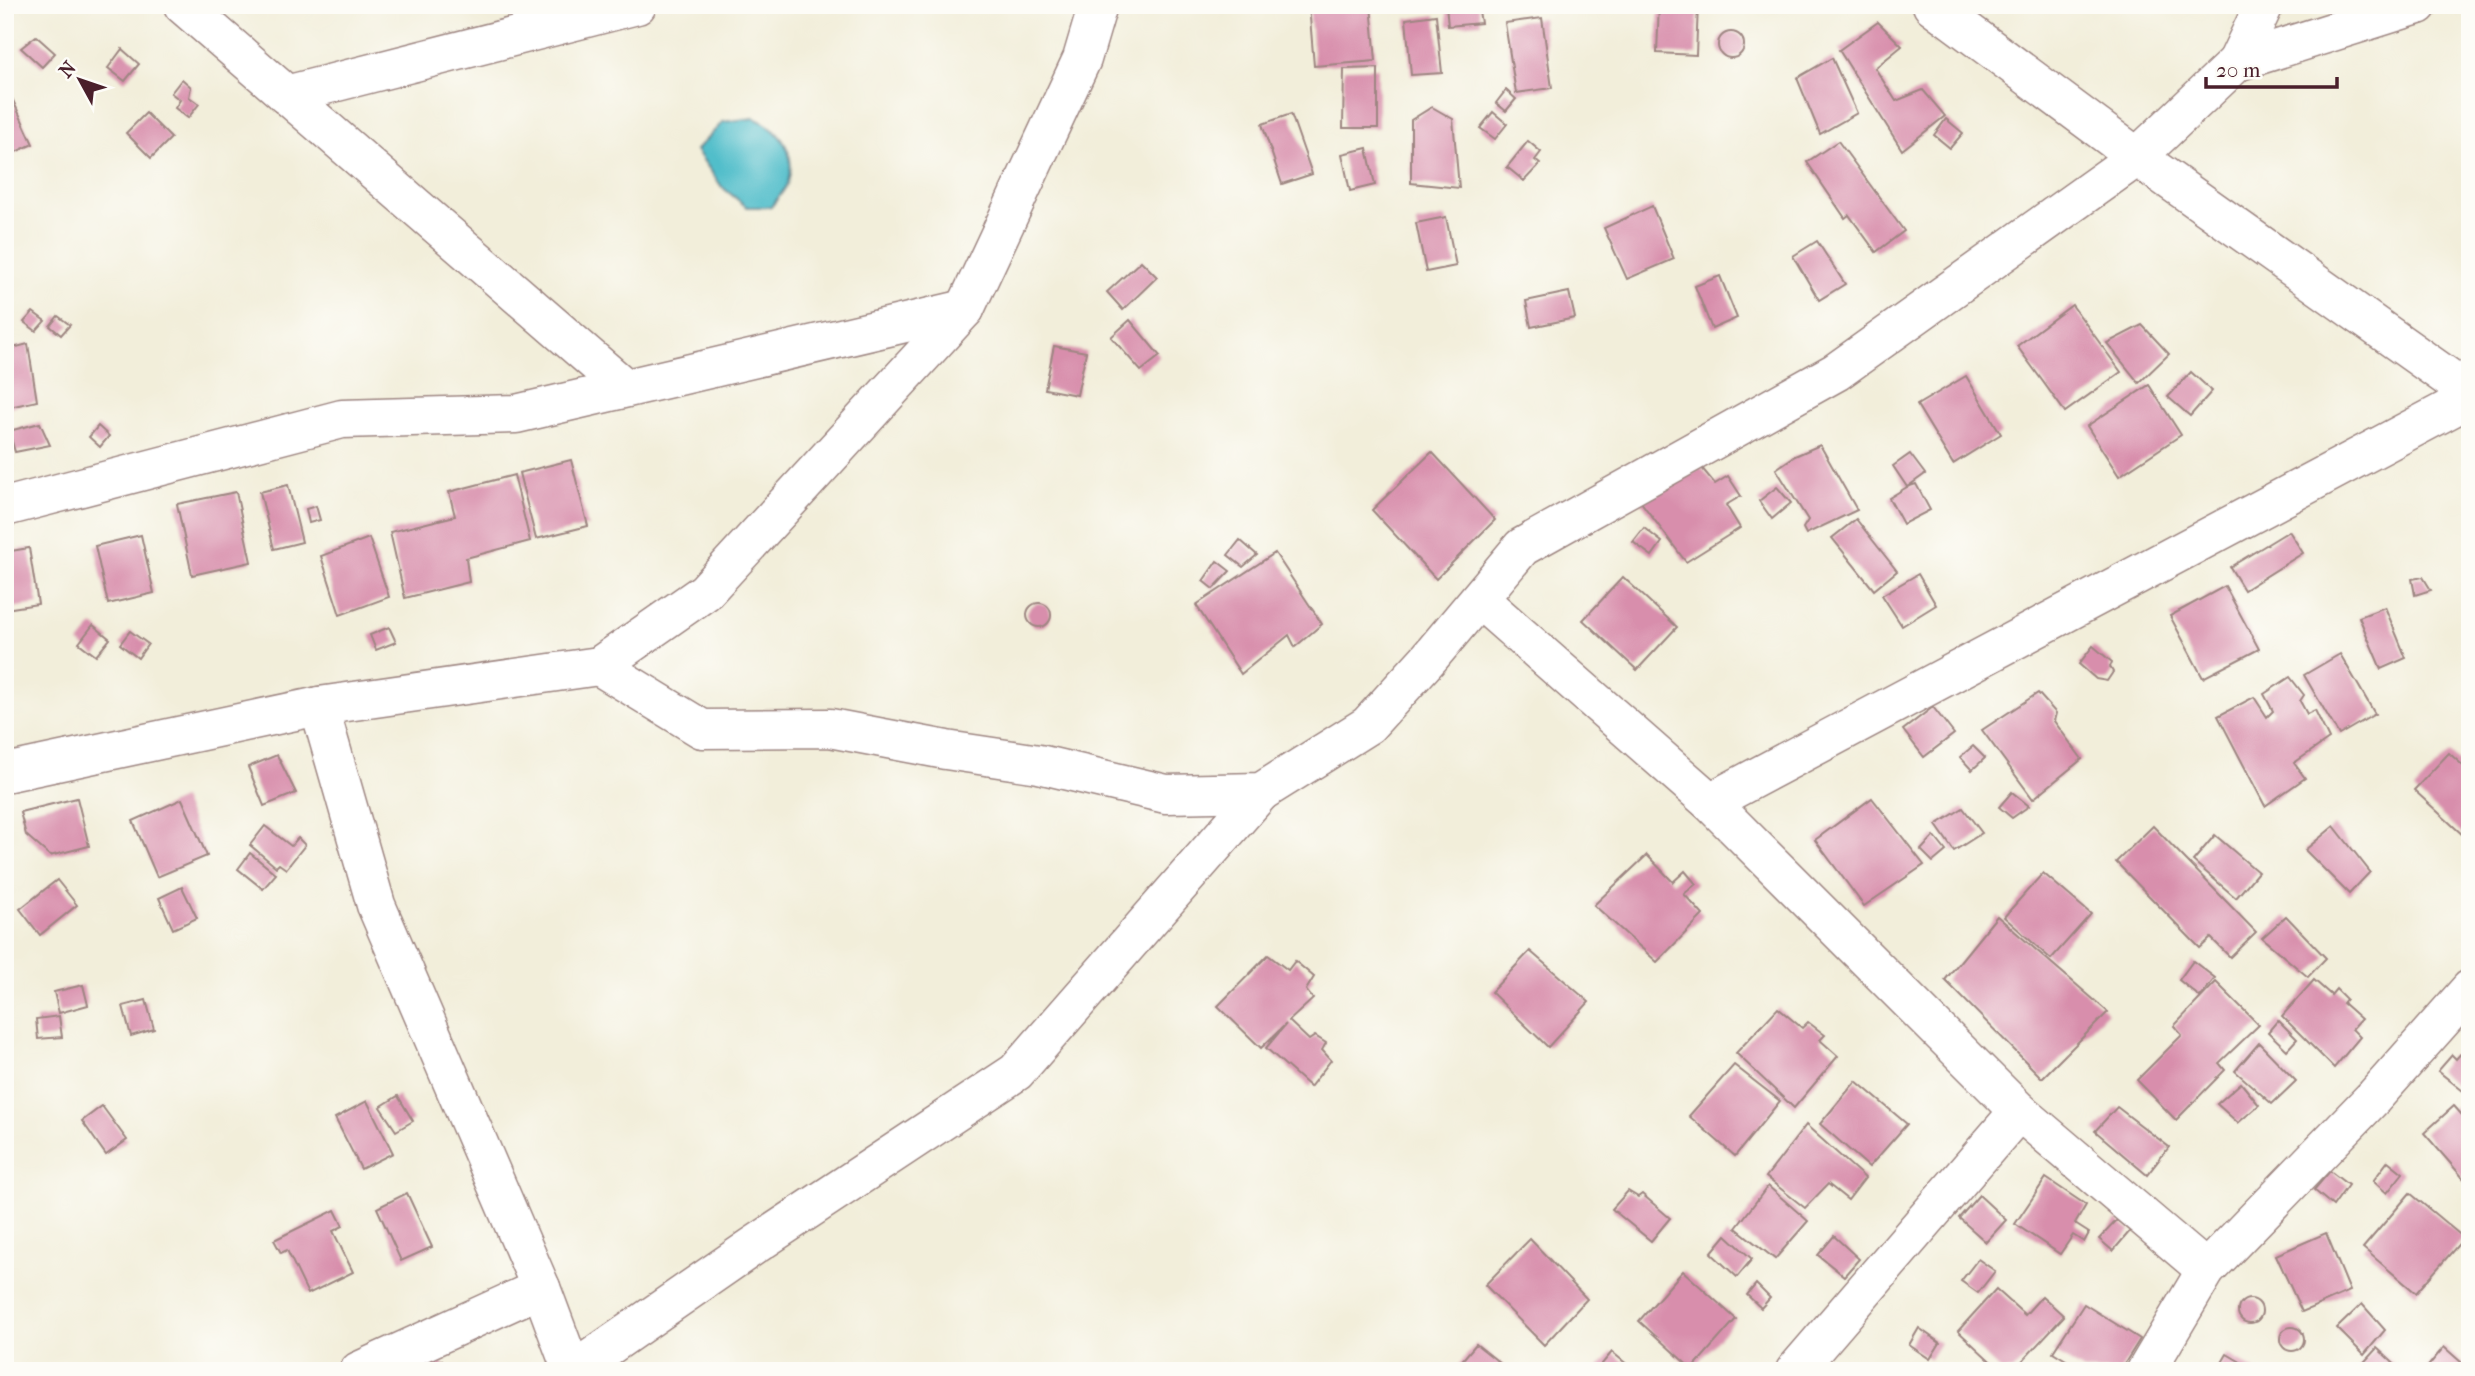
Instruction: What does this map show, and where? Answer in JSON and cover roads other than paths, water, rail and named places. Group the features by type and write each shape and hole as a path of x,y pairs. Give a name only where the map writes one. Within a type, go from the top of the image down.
{"street":[{"path":"183,5 625,388"},
{"path":"286,95 637,5"},
{"path":"5,773 319,706 599,666 705,592 965,309 1082,59 1098,5"},
{"path":"1710,802 2470,395 2137,157 1932,5"},
{"path":"319,706 376,905 541,1288 572,1371 752,1247 1016,1072 1261,792 1368,725 1522,547 1836,372 2137,157 2237,62 2264,5"},
{"path":"2237,62 2418,5"},
{"path":"5,507 342,419 516,414 965,309"},
{"path":"1479,599 1710,802 2019,1111 2206,1270"},
{"path":"599,666 702,729 830,728 1039,764 1166,794 1261,792"},
{"path":"2146,1371 2206,1270 2374,1097 2470,989"},
{"path":"1795,1371 2019,1111"},
{"path":"359,1371 541,1288"}],"water":[{"path":"754,118 773,129 789,154 790,173 787,184 771,207 747,207 722,187 696,150 723,122"}]}
